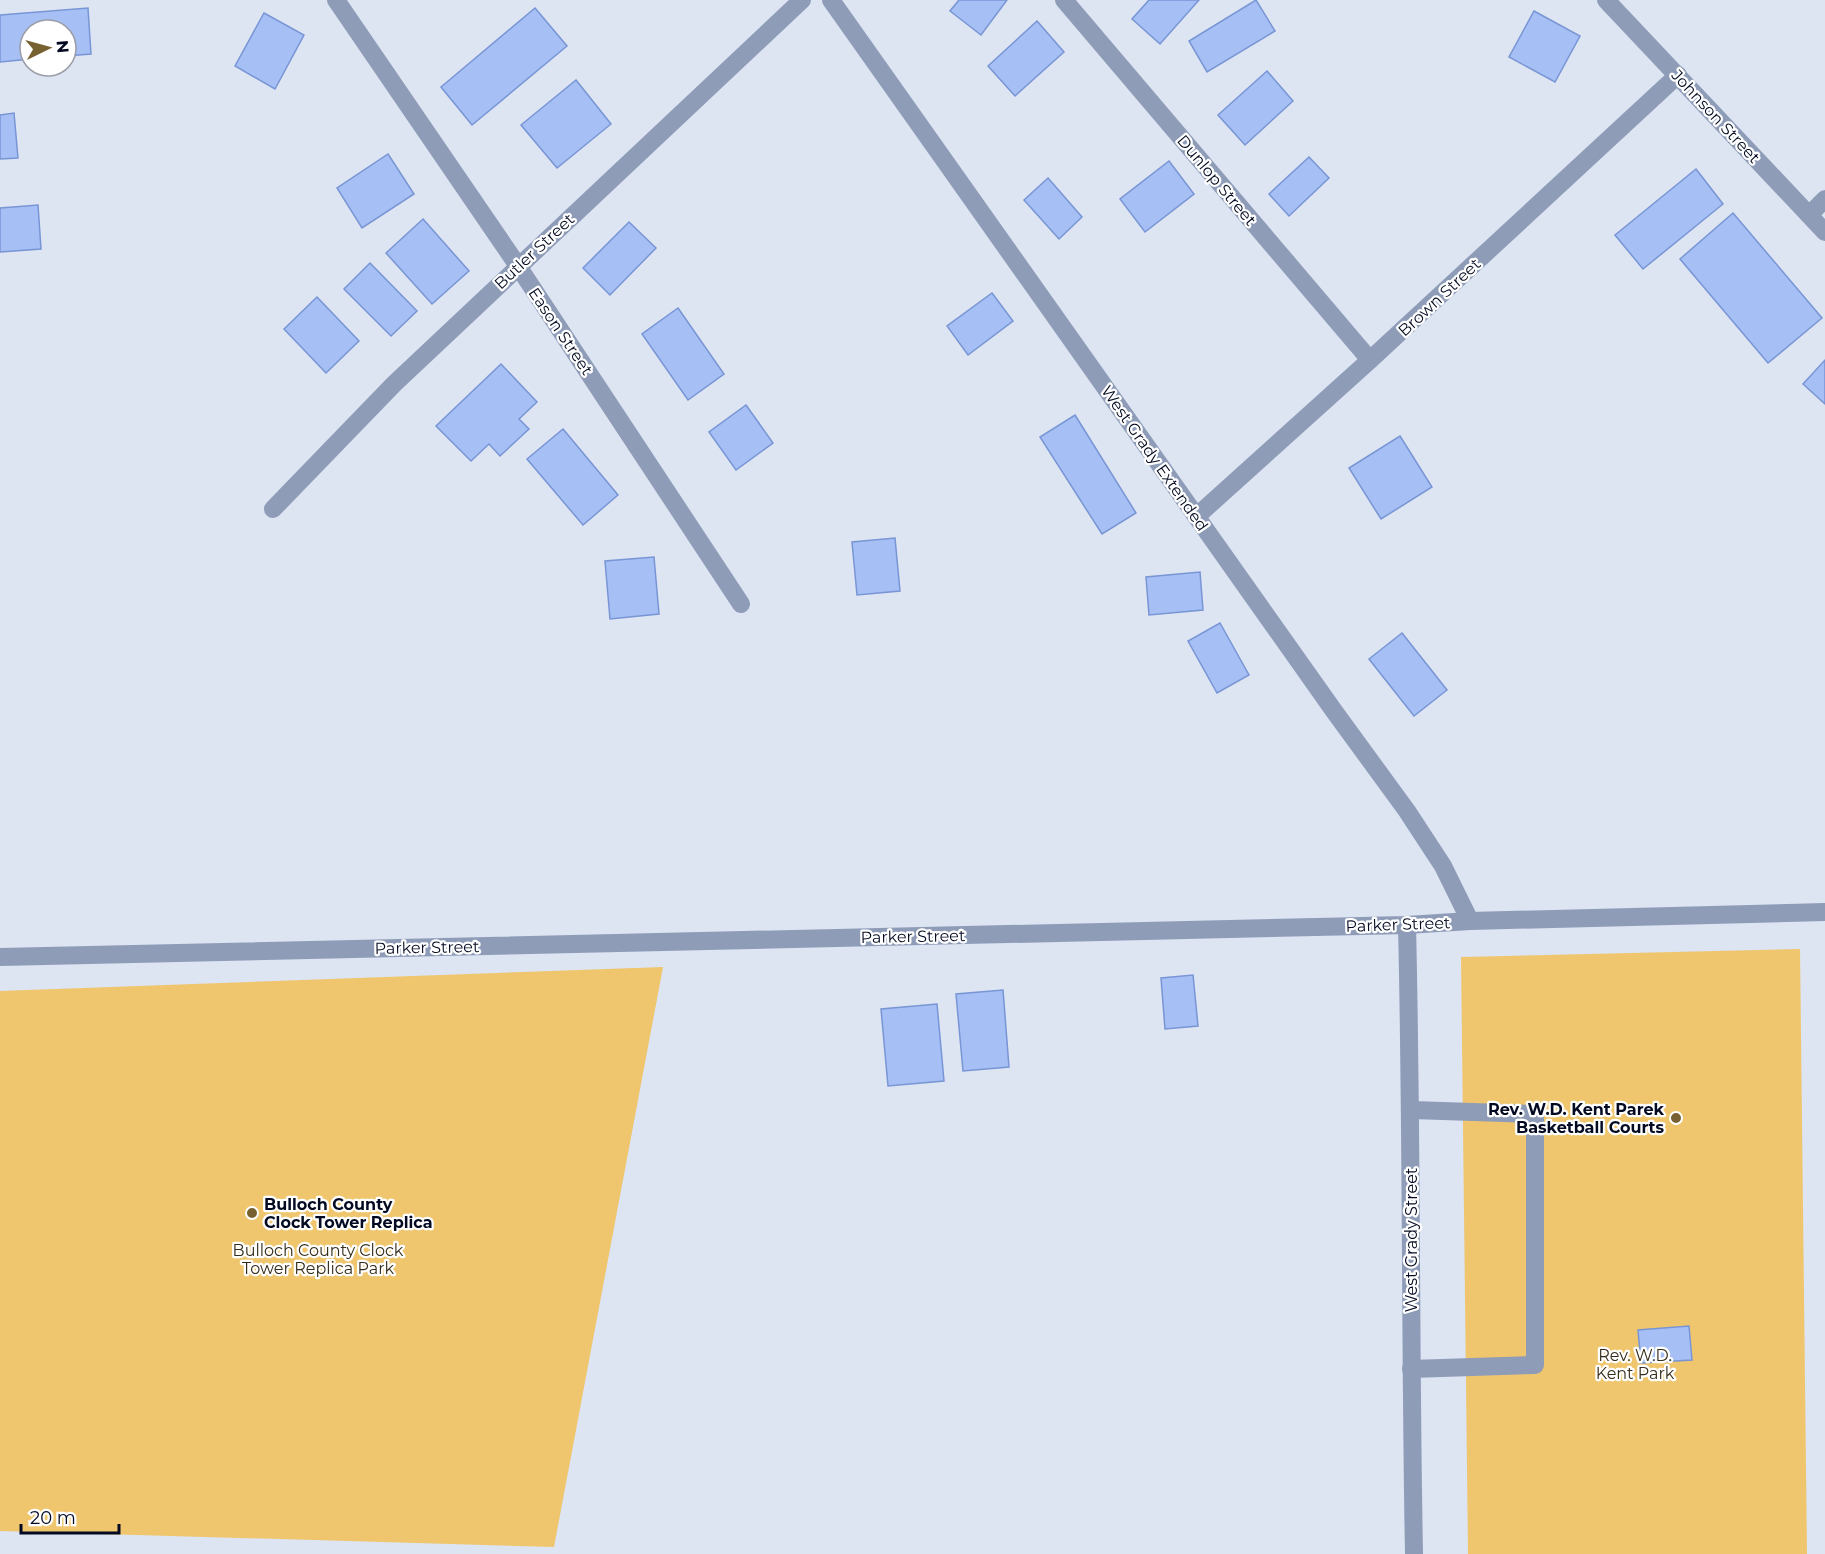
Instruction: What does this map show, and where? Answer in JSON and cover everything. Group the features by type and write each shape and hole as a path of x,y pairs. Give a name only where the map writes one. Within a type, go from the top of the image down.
{"street":[{"name":"Eason Street","path":"336,0 518,266 741,604"},
{"name":"Butler Street","path":"273,509 394,384 802,0"},
{"name":"West Grady Extended","path":"831,0 1407,811 1443,866 1470,921"},
{"name":"Dunlop Street","path":"1064,0 1370,360"},
{"name":"Johnson Street","path":"1606,0 1825,232"},
{"name":"Brown Street","path":"1197,516 1370,360 1678,75"},
{"path":"1809,214 1825,199"},
{"name":"Parker Street","path":"0,957 1407,925 1470,921 1825,912"},
{"name":"West Grady Street","path":"1407,925 1412,1110 1411,1369 1414,1554"},
{"path":"1411,1369 1535,1365 1535,1114 1412,1110"}],"green space":[{"name":"Rev. W.D. Kent Park","path":"1800,949 1807,1554 1468,1554 1461,957"},
{"name":"Bulloch County Clock Tower Replica Park","path":"663,967 554,1547 0,1531 0,991"}],"building":[{"path":"959,0 1007,0 981,35 950,11"},
{"path":"1149,0 1199,0 1160,44 1132,19"},
{"path":"1256,0 1275,31 1207,72 1189,41"},
{"path":"88,8 91,54 78,55 78,18 18,18 18,60 0,62 0,15"},
{"path":"535,8 567,46 472,125 441,87"},
{"path":"1534,11 1580,36 1555,82 1509,57"},
{"path":"264,13 304,35 275,89 235,66"},
{"path":"1037,21 1064,52 1015,96 988,66"},
{"path":"1267,71 1293,101 1245,145 1218,115"},
{"path":"576,80 611,124 557,168 521,125"},
{"path":"14,113 18,158 0,159 0,115"},
{"path":"388,154 414,194 362,228 337,188"},
{"path":"1309,157 1329,178 1289,216 1269,194"},
{"path":"1169,161 1194,194 1145,232 1120,199"},
{"path":"1696,169 1723,204 1643,269 1615,235"},
{"path":"1048,178 1082,217 1059,239 1024,200"},
{"path":"38,205 41,249 0,252 0,208"},
{"path":"1733,213 1822,318 1768,363 1680,259"},
{"path":"423,219 469,271 432,304 386,253"},
{"path":"629,222 656,248 610,295 583,268"},
{"path":"370,263 417,311 391,336 344,289"},
{"path":"992,293 1013,321 968,355 947,326"},
{"path":"317,297 359,341 326,373 284,329"},
{"path":"678,308 724,374 688,400 642,334"},
{"path":"1825,360 1825,404 1803,384"},
{"path":"501,364 537,402 519,419 529,429 500,456 489,444 471,461 436,426"},
{"path":"746,405 773,443 736,470 709,432"},
{"path":"1075,415 1136,513 1102,534 1040,437"},
{"path":"563,429 618,495 583,525 527,459"},
{"path":"1400,436 1432,487 1381,519 1349,468"},
{"path":"895,538 900,591 857,595 852,542"},
{"path":"654,557 659,614 610,619 605,561"},
{"path":"1200,572 1203,610 1149,615 1146,577"},
{"path":"1220,623 1249,675 1217,693 1188,641"},
{"path":"1402,633 1447,690 1414,716 1369,659"},
{"path":"1193,975 1198,1026 1165,1029 1161,978"},
{"path":"1003,990 1009,1067 963,1071 956,994"},
{"path":"937,1004 944,1081 888,1086 881,1009"},
{"path":"1689,1326 1692,1360 1641,1363 1638,1330"}],"place":[{"name":"Rev. W.D. Kent Parek Basketball Courts","path":"1676,1118"},
{"name":"Bulloch County Clock Tower Replica","path":"252,1213"}]}
